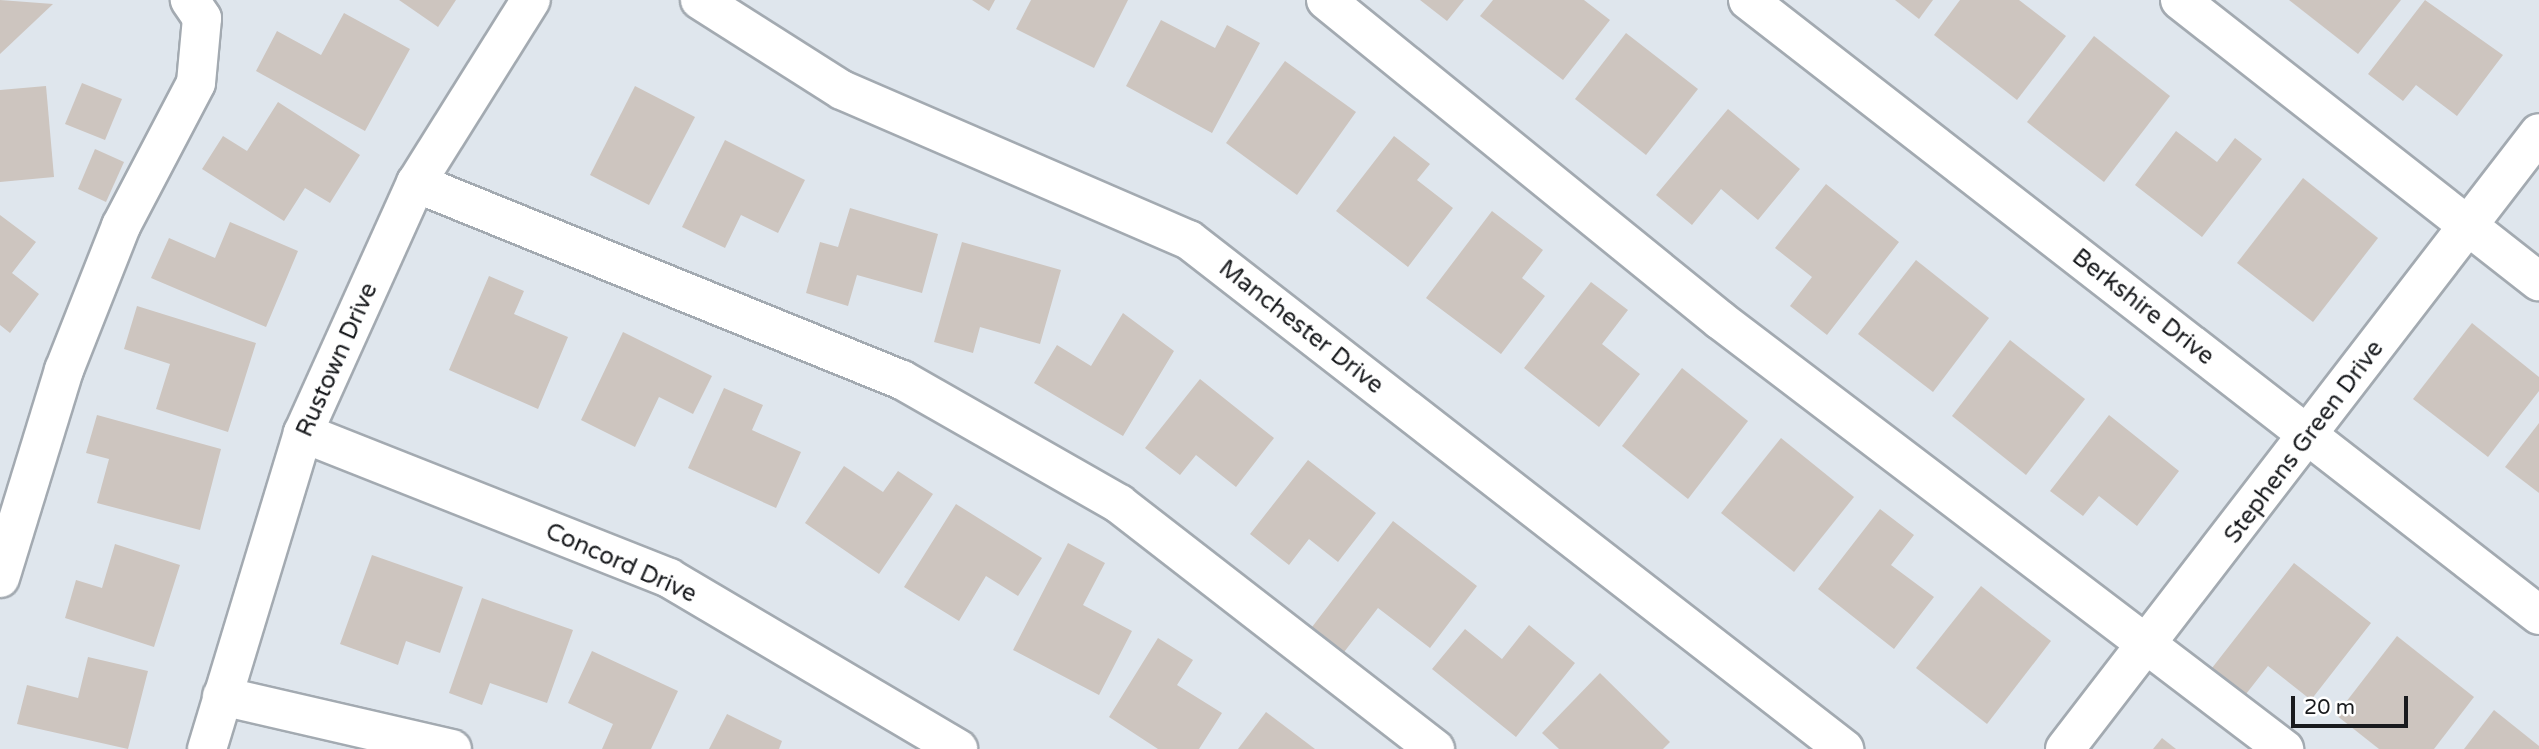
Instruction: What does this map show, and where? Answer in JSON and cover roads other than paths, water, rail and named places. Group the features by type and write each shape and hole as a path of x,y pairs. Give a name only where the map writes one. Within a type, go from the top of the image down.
{"street":[{"path":"0,578 13,488 64,370 121,226 197,83 202,18 190,0"},
{"name":"Rustown Drive","path":"207,749 303,433 416,183 531,0"},
{"name":"Manchester Drive","path":"700,0 842,90 1189,240 1843,749"},
{"path":"1326,0 1720,320 2284,749"},
{"name":"Berkshire Drive","path":"1748,0 2539,615"},
{"path":"2180,0 2539,281"},
{"name":"Stephens Green Drive","path":"2066,749 2311,437 2539,132"},
{"path":"416,183 902,380 1119,504 1435,749"},
{"name":"Concord Drive","path":"303,433 669,578 958,749"},
{"path":"222,696 453,749"}]}
